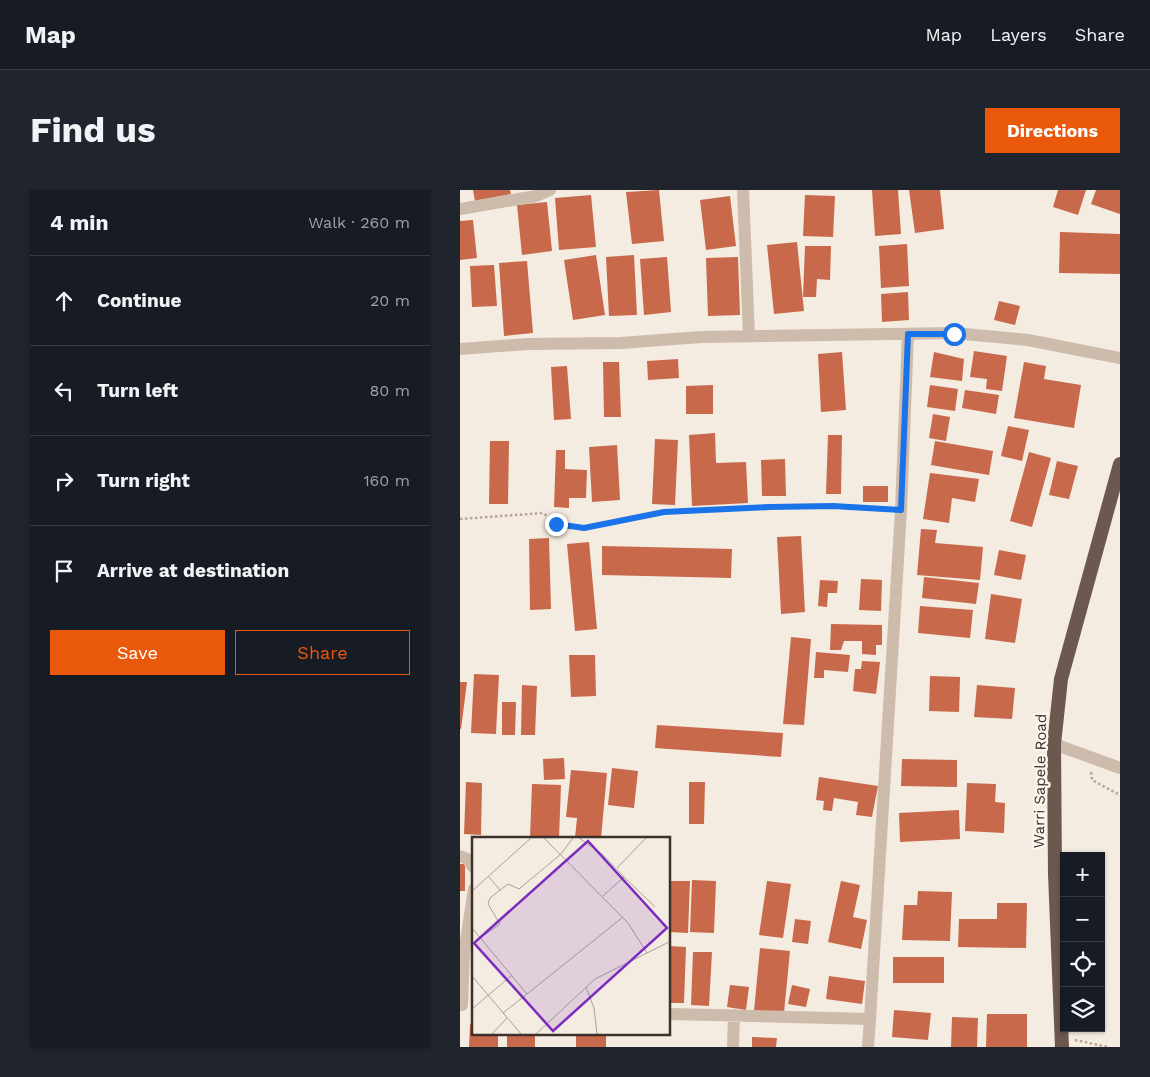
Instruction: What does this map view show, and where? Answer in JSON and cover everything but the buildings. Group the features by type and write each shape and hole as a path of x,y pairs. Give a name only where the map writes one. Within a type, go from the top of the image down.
{"highway":[{"name":"Warri Sapele Road","path":"1062,1043 1054,744 1061,679 1120,464"}],"street":[{"path":"460,209 536,196 550,190"},
{"path":"743,190 749,336"},
{"path":"868,1047 901,510 908,334"},
{"path":"460,349 528,344 621,343 749,336 954,334 1028,340 1120,358"},
{"path":"1054,744 1120,768"},
{"path":"460,856 467,859 472,865"},
{"path":"465,1005 464,954 472,902"},
{"path":"670,1014 870,1019"},
{"path":"733,1047 734,1015"}],"path":[{"path":"460,519 543,513 556,524 584,528 664,512 833,506 901,510"},
{"path":"1087,756 1092,780 1120,796"},
{"path":"1062,1043 1108,1047"}],"route":[{"path":"556,524 584,528 664,512 770,507 833,506 901,510 908,334 954,334"}]}
